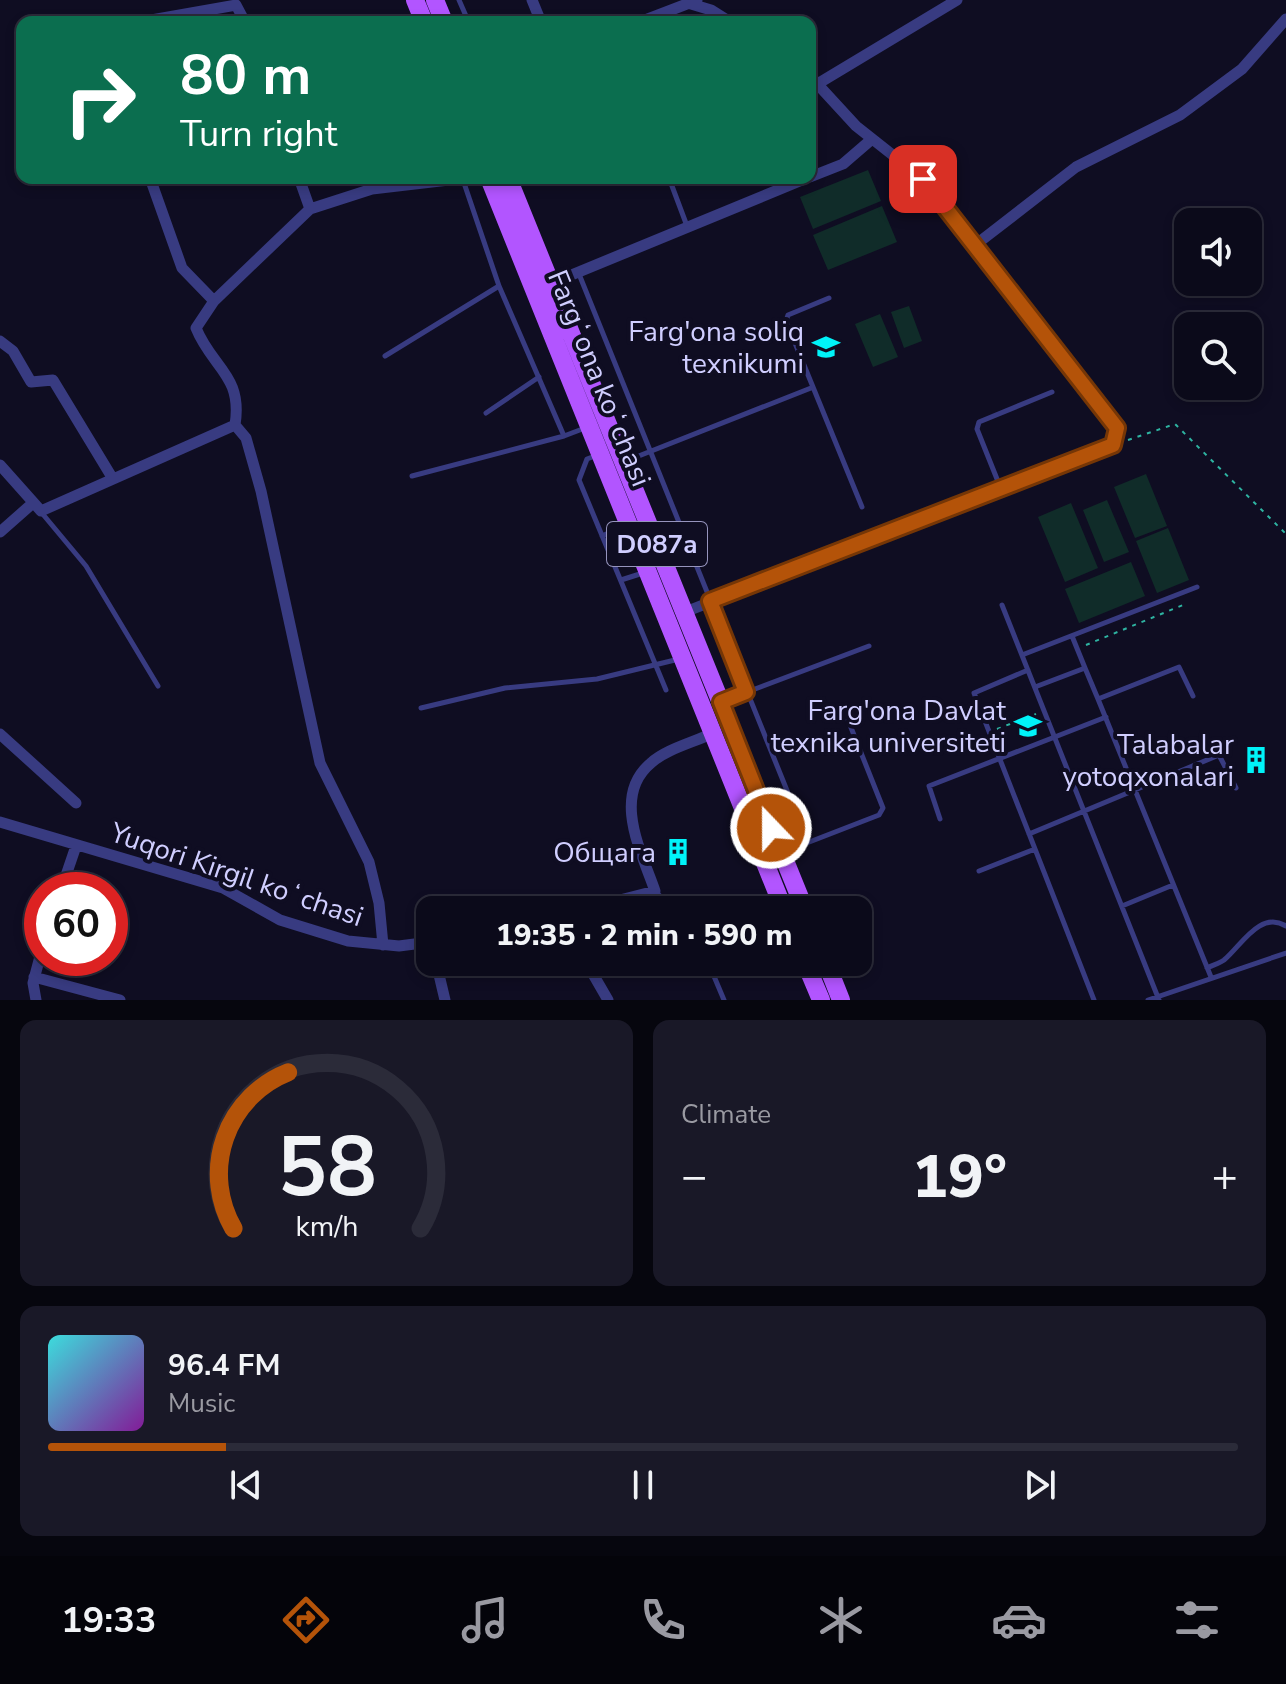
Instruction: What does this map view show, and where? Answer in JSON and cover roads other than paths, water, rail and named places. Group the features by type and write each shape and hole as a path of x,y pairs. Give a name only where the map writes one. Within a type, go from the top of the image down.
{"main road":[{"name":"Fargʻona koʻchasi","path":"491,184 629,524 649,550 685,612 799,896"},
{"name":"Fargʻona koʻchasi","path":"511,184 625,461 649,550 648,571 778,896"},
{"path":"811,976 821,1000"},
{"path":"832,976 841,1000"}],"street":[{"path":"816,78 957,0"},
{"path":"656,16 694,2 720,16"},
{"path":"174,16 236,5 242,16"},
{"path":"974,246 1076,167 1180,115 1242,69 1286,19"},
{"path":"685,612 1113,445 1117,428 923,179 872,139 816,81"},
{"path":"816,175 843,164 872,139"},
{"path":"152,184 182,268 214,301"},
{"path":"301,184 310,209"},
{"path":"383,945 379,903 369,862 320,763 261,491 246,438 235,425 238,406 235,385 196,328 214,301 310,209 372,189 418,184"},
{"path":"552,283 794,184"},
{"path":"0,341 13,351 31,382 53,380 113,479"},
{"path":"0,532 37,507 113,479 235,425"},
{"path":"0,465 37,507"},
{"path":"636,896 655,891 628,815 635,788 650,763 713,733"},
{"path":"0,734 76,803"},
{"name":"Yuqori Kirgil koʻchasi","path":"0,822 223,888 280,920 348,941 383,945 416,943"},
{"name":"Yuqori Kirgil koʻchasi","path":"67,872 76,846"},
{"path":"439,976 445,1000"},
{"path":"594,976 608,1000"},
{"path":"36,1000 34,977 120,1000"}],"lane":[{"path":"459,0 466,16"},
{"path":"467,184 499,286 564,436"},
{"path":"671,184 688,227"},
{"path":"579,272 788,793"},
{"path":"385,356 499,286"},
{"path":"829,298 788,315 786,321 862,507"},
{"path":"486,413 539,377"},
{"path":"625,461 811,388"},
{"path":"1001,489 977,429 979,422 1052,392"},
{"path":"412,476 590,427"},
{"path":"600,454 587,459 579,480 666,690"},
{"path":"37,507 86,566 158,686"},
{"path":"602,536 629,524"},
{"path":"621,580 648,571"},
{"path":"1022,655 1197,587"},
{"path":"1002,605 1158,998"},
{"path":"1072,636 1211,977"},
{"path":"721,702 869,646"},
{"path":"421,708 505,688 597,679 683,658"},
{"path":"1098,699 1179,667 1193,696"},
{"path":"1035,687 1085,668"},
{"path":"1028,670 974,693 1094,1000"},
{"path":"940,819 929,786 1106,717"},
{"path":"781,853 879,815 883,808 848,720"},
{"path":"1029,834 1219,755 1236,788"},
{"path":"979,871 1035,849"},
{"path":"1122,906 1173,885"},
{"path":"655,891 660,896"},
{"path":"1207,968 1223,961 1244,936 1261,926 1276,922 1286,926"},
{"path":"1148,1000 1286,953"},
{"path":"714,976 724,1000"}],"place":[{"name":"Farg'ona soliq texnikumi","path":"826,347"},
{"name":"Farg'ona Davlat texnika universiteti","path":"1028,726"},
{"name":"Talabalar yotoqxonalari","path":"1256,760"},
{"name":"Общага","path":"678,852"}]}
